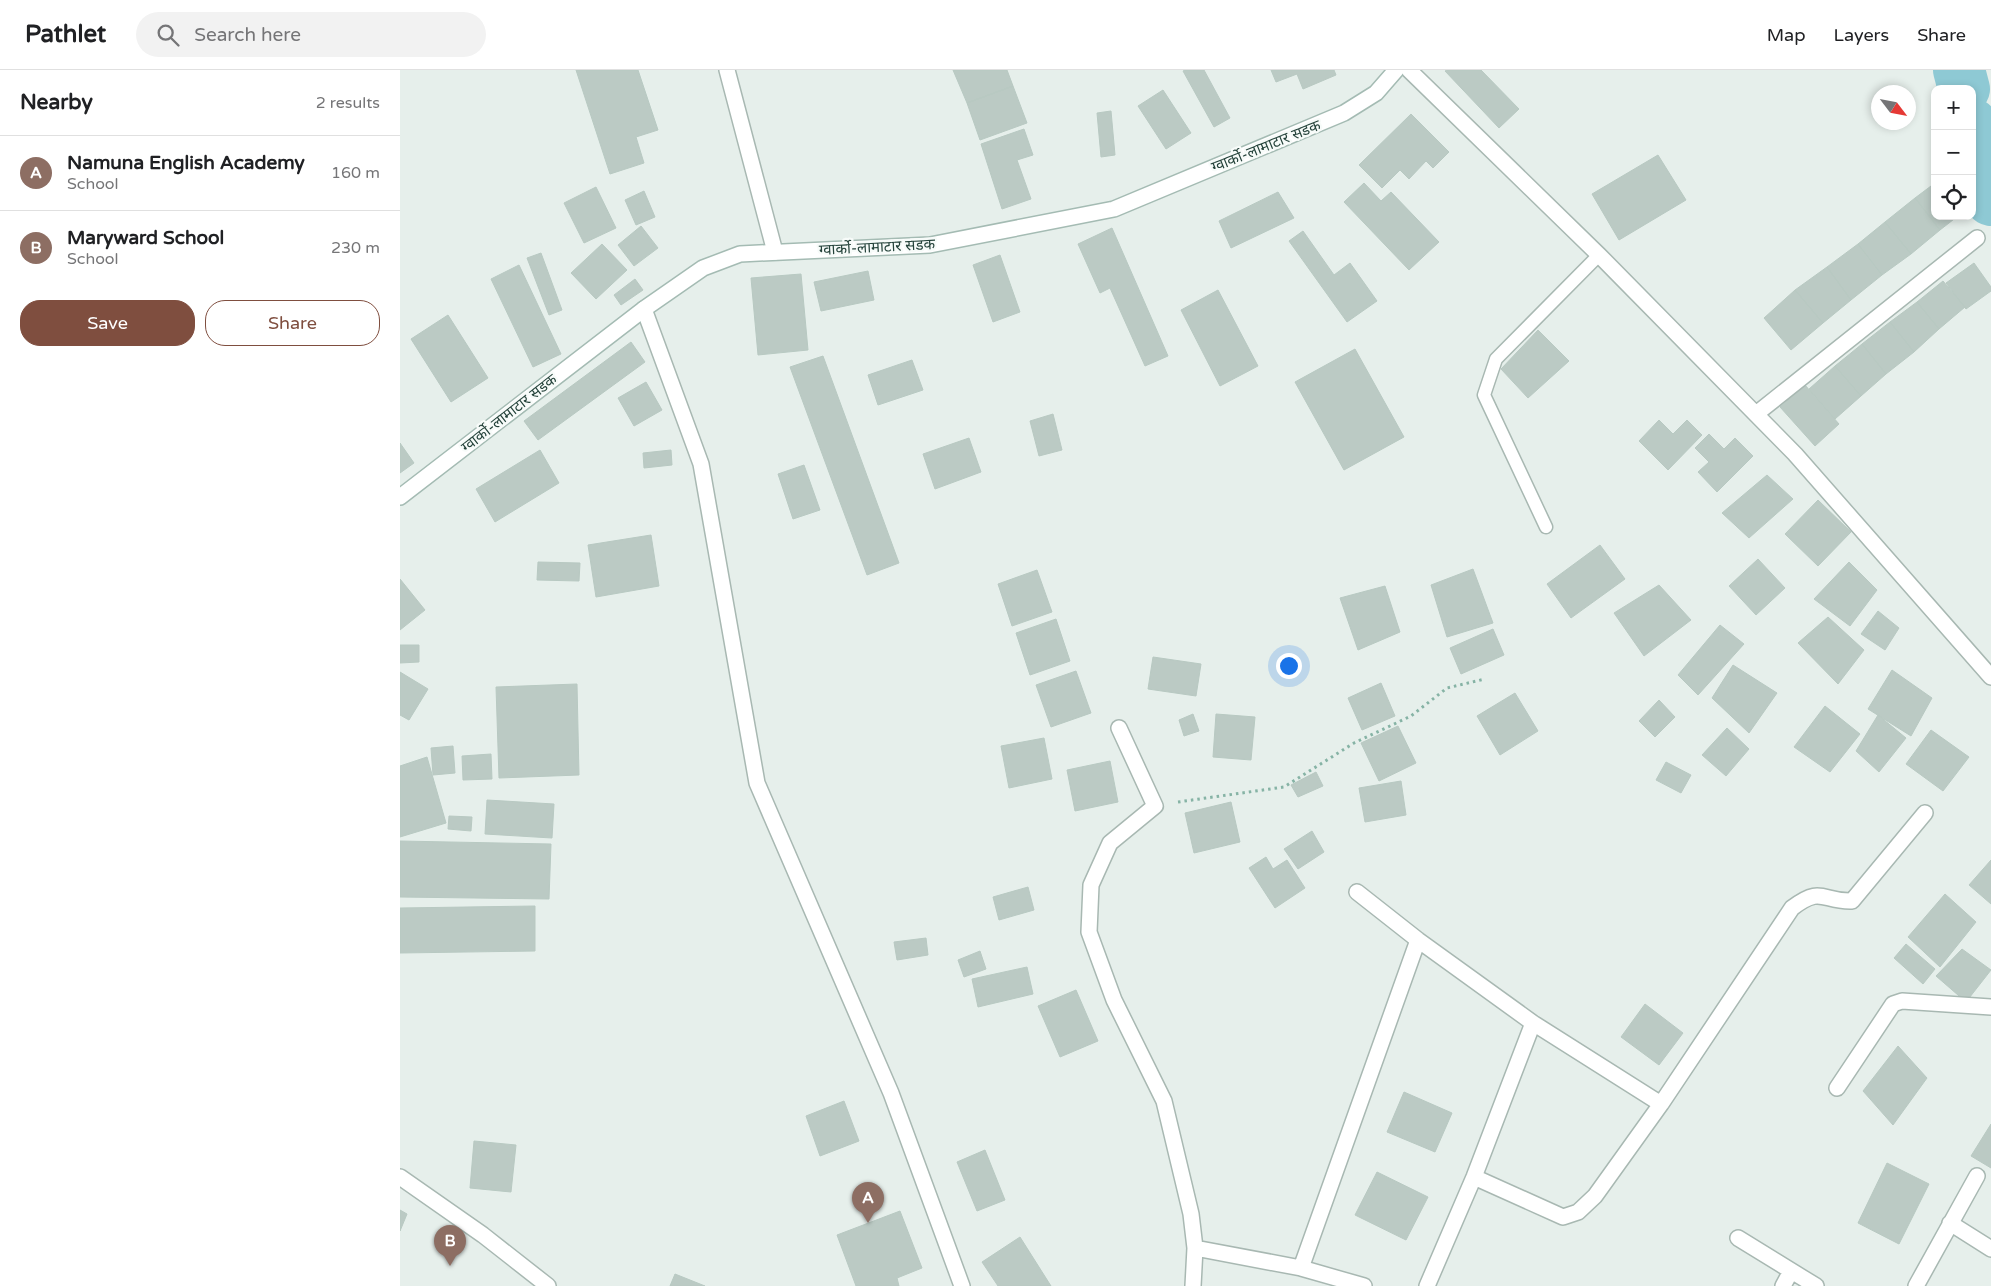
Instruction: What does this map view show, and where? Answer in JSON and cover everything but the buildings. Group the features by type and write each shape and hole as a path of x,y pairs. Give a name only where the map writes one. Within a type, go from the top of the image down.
{"street":[{"path":"727,70 776,252"},
{"name":"ग्वार्को-लामाटार सडक","path":"400,497 644,309 703,268 740,254 930,245 1114,209 1344,113 1376,93 1396,70"},
{"path":"1409,70 1599,255 1796,454 1991,677"},
{"path":"1756,414 1977,238"},
{"path":"644,309 701,464 757,783 891,1093 962,1286"},
{"path":"1118,728 1155,806 1110,844 1091,884 1089,932 1114,1000 1164,1101 1192,1214 1195,1248 1193,1286"},
{"path":"1474,1177 1563,1217 1578,1212 1595,1196 1660,1104 1792,908 1807,896 1826,896 1841,902 1852,901 1925,813"},
{"path":"1356,892 1418,940 1533,1022 1660,1104"},
{"path":"1302,1268 1418,940"},
{"path":"1837,1088 1893,1004 1902,1001 1991,1007"},
{"path":"1427,1286 1474,1177 1533,1022"},
{"path":"1916,1286 1977,1176"},
{"path":"400,1178 483,1234 548,1286"},
{"path":"1950,1223 1991,1249"},
{"path":"1738,1238 1816,1286"},
{"path":"1195,1248 1302,1268 1364,1286"},
{"path":"1783,1286 1791,1271"}],"lane":[{"path":"1546,527 1484,395 1496,359 1599,255"}],"path":[{"path":"1155,806 1284,787 1354,743 1411,716 1447,688 1485,679"}],"waterway":[{"path":"1959,70 1963,85"},
{"path":"1974,130 1991,200"}],"place":[{"name":"Namuna English Academy","path":"868,1223"},
{"name":"Maryward School","path":"450,1266"}]}
